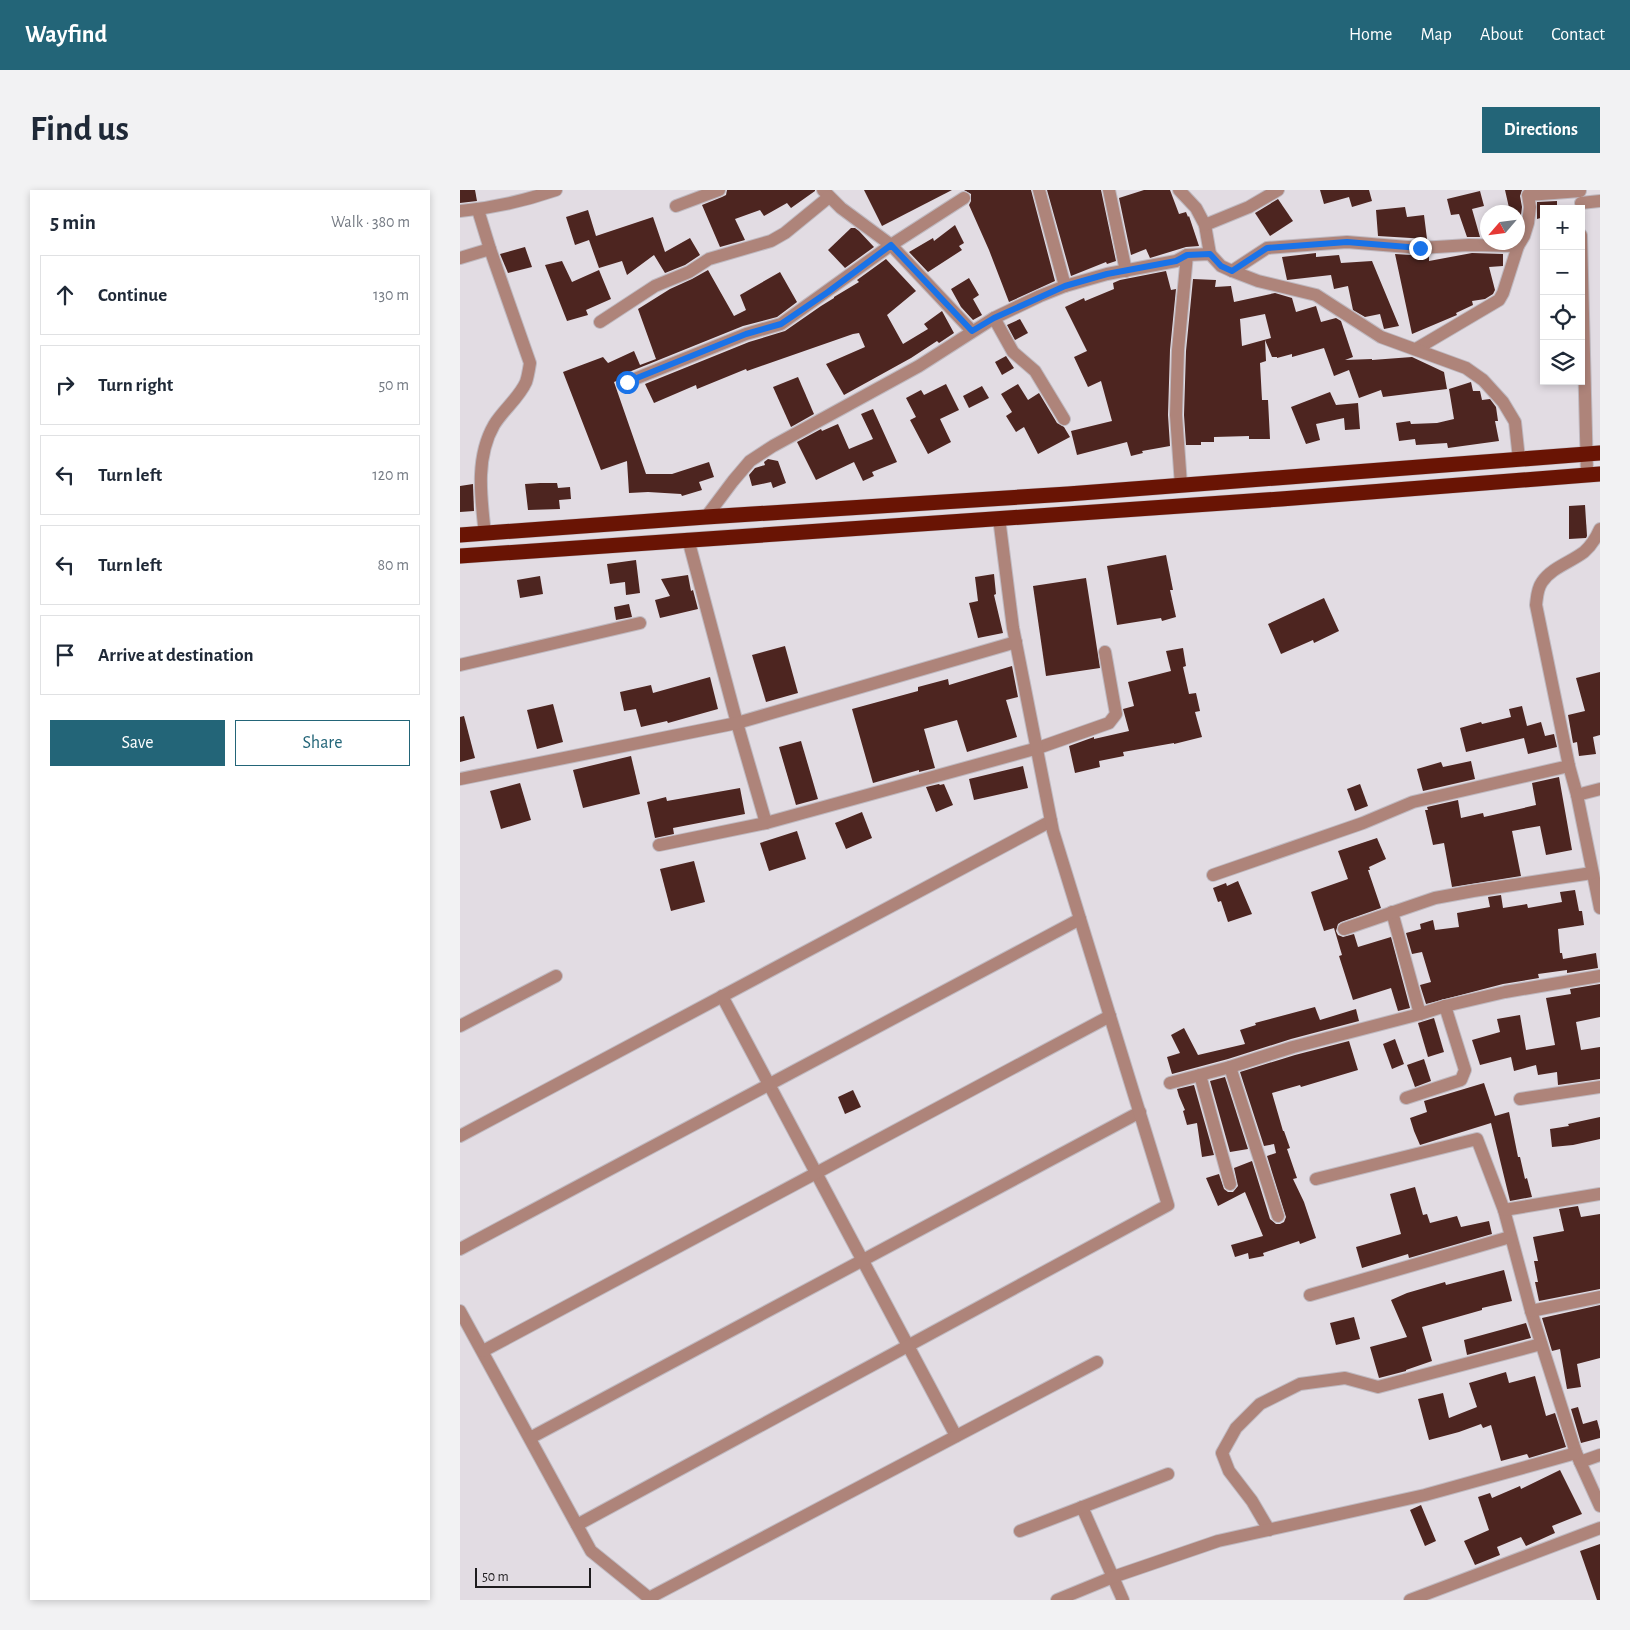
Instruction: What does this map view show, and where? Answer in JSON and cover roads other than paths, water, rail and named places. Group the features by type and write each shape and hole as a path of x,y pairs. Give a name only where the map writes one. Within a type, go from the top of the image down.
{"highway":[{"path":"460,536 706,517 1181,486 1594,454"},
{"path":"460,556 1272,500 1593,474"}],"street":[{"path":"460,211 478,210 531,199 556,190"},
{"path":"676,206 719,190"},
{"path":"1039,190 1065,286"},
{"path":"1108,190 1126,271"},
{"path":"1179,190 1196,208 1205,225 1210,254 1221,266 1258,281 1316,295 1381,337 1466,368 1483,380 1503,402 1515,422 1520,460"},
{"path":"1205,225 1248,207 1278,190"},
{"path":"600,322 656,286 688,272 709,259 771,241 785,233 826,193 841,208 891,245 972,331"},
{"path":"1525,233 1530,207 1528,195 1600,201"},
{"path":"627,382 746,334 781,324 891,245 964,198"},
{"path":"478,210 530,363 526,381 494,424 487,441 480,481 485,534"},
{"path":"1232,271 1267,248 1347,242 1420,248 1480,245"},
{"path":"460,258 490,249"},
{"path":"1416,349 1500,300 1517,250"},
{"path":"1582,250 1594,454 1593,474"},
{"path":"706,517 750,461 773,446 919,366 994,318 1065,286 1176,261 1187,255 1210,254"},
{"path":"1181,486 1176,415 1178,350 1187,255"},
{"path":"994,318 1013,352 1035,372 1064,419"},
{"path":"577,1525 1168,1205 1080,919 1052,821 1016,642 999,518"},
{"path":"1600,529 1595,540 1584,551 1551,573 1542,582 1537,594 1536,606 1600,908"},
{"path":"688,539 766,823"},
{"path":"460,665 640,623"},
{"path":"460,780 737,722 1016,642"},
{"path":"659,845 766,823 1038,748 1109,723 1116,714 1105,652"},
{"path":"1213,875 1363,823 1414,802 1569,766"},
{"path":"1576,795 1600,789"},
{"path":"460,1136 1052,821"},
{"path":"1344,929 1435,898 1592,873"},
{"path":"1392,912 1420,1014"},
{"path":"460,1249 1080,919"},
{"path":"460,1026 556,976"},
{"path":"1170,1083 1230,1067 1292,1047 1444,1006 1505,992 1600,976"},
{"path":"722,996 956,1436"},
{"path":"1406,1098 1461,1080 1465,1070 1444,1006"},
{"path":"483,1351 1110,1016"},
{"path":"1230,1067 1278,1216"},
{"path":"1200,1075 1230,1184"},
{"path":"1520,1099 1600,1086"},
{"path":"530,1438 1140,1112"},
{"path":"1316,1179 1477,1139 1504,1210 1540,1344 1578,1457 1600,1506"},
{"path":"1504,1210 1600,1194"},
{"path":"1310,1295 1510,1238"},
{"path":"1530,1311 1600,1297"},
{"path":"460,1311 591,1551 650,1598 1097,1362"},
{"path":"1269,1530 1252,1501 1229,1471 1222,1453 1236,1428 1260,1404 1300,1384 1345,1378 1378,1387 1540,1344"},
{"path":"1057,1600 1113,1577 1218,1541 1425,1495 1578,1457 1600,1455"},
{"path":"1020,1531 1168,1474"},
{"path":"1082,1507 1123,1600"},
{"path":"1410,1600 1600,1528"}]}
